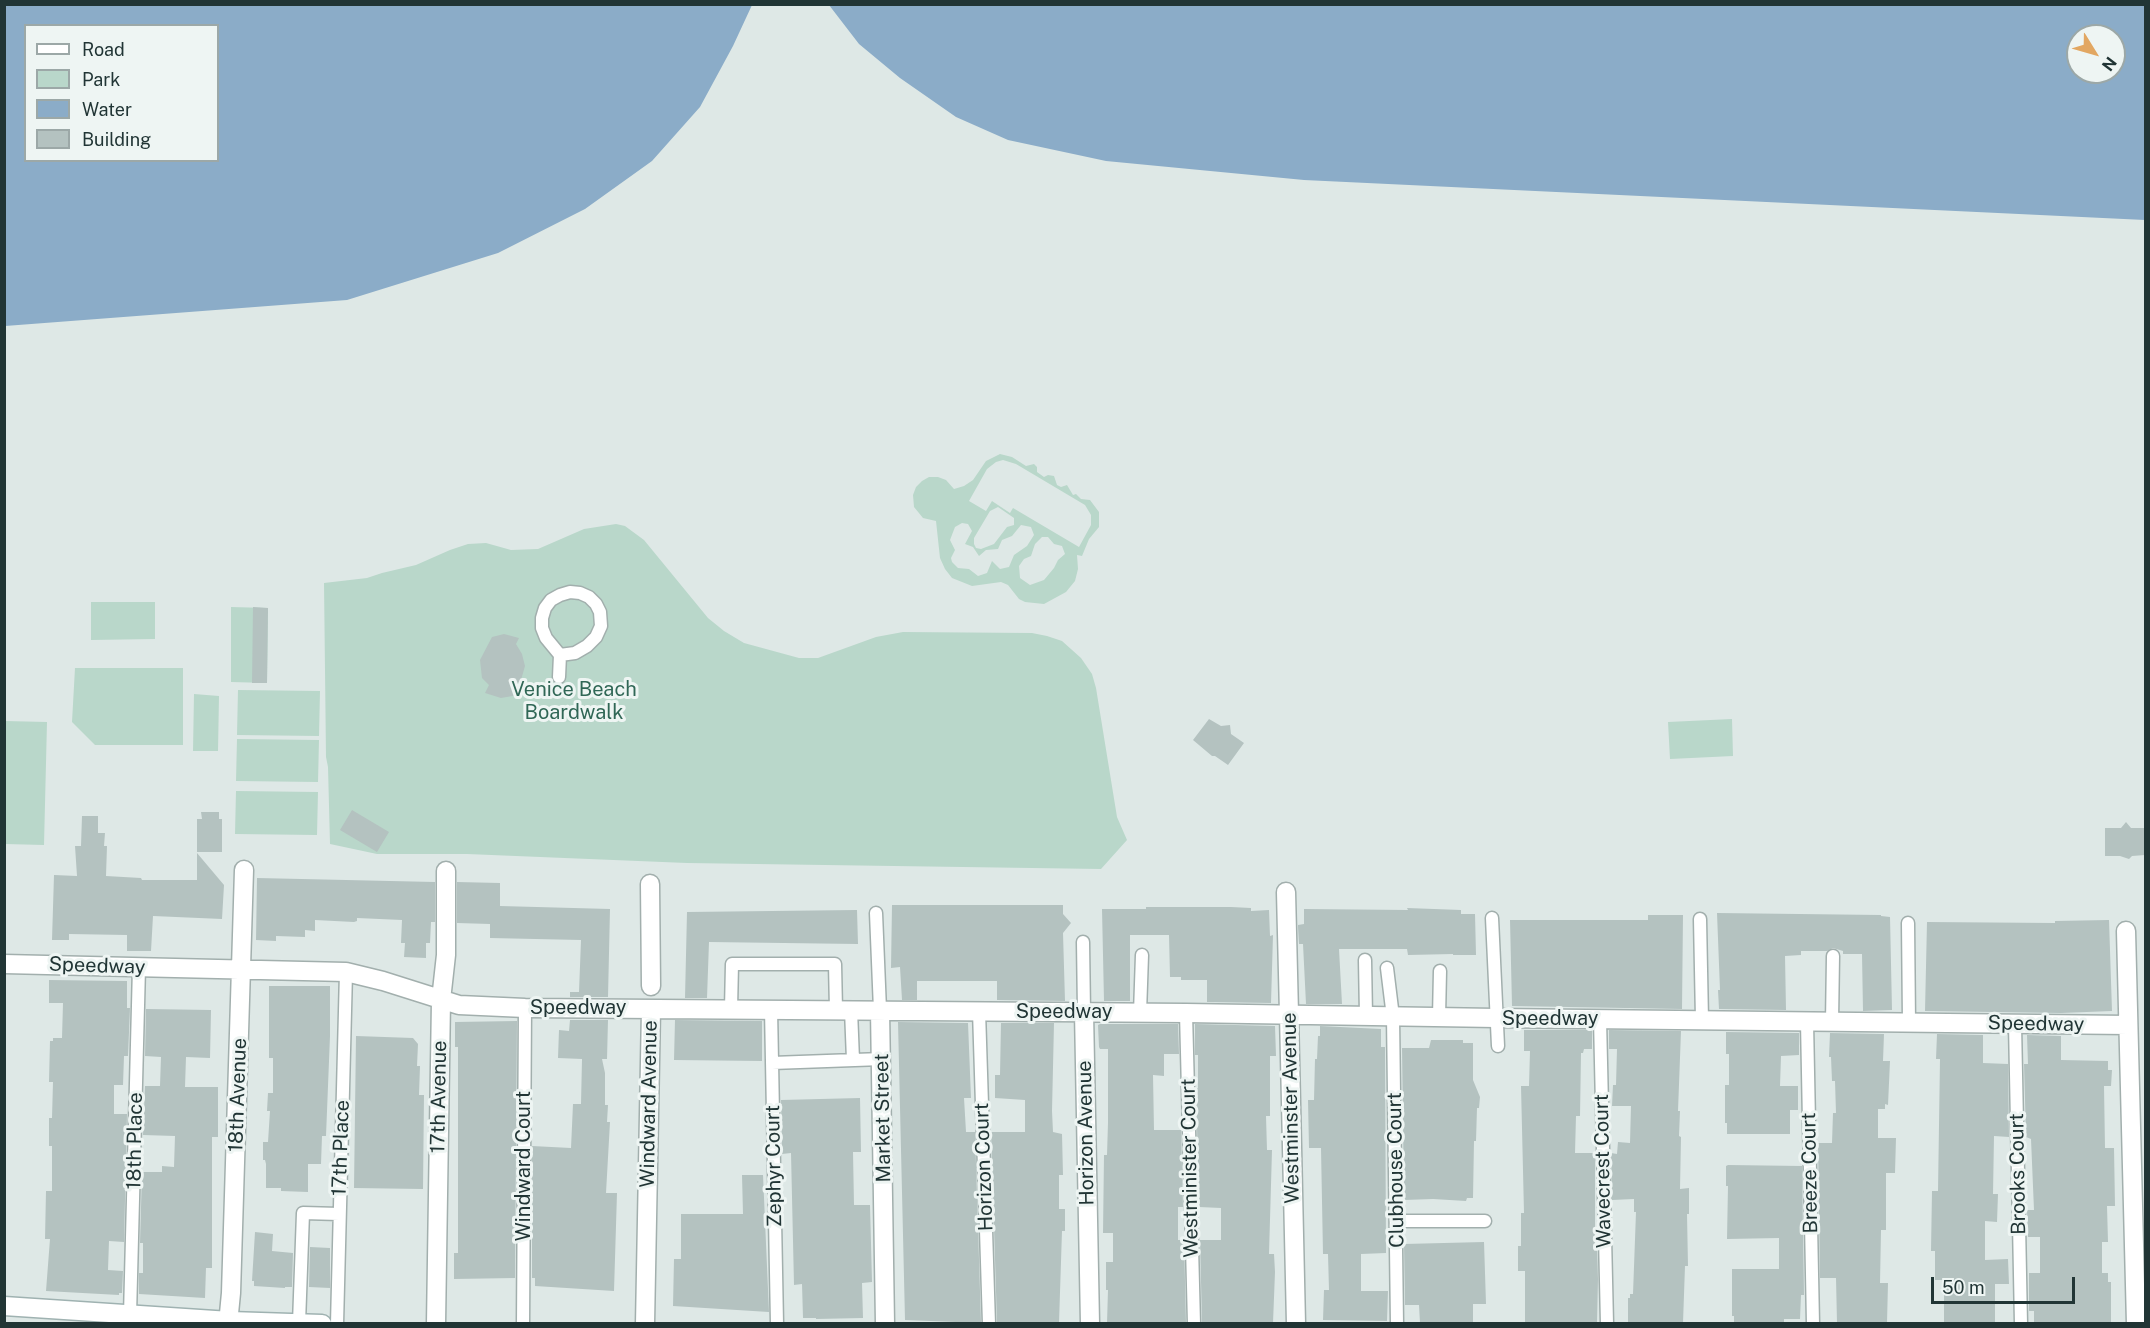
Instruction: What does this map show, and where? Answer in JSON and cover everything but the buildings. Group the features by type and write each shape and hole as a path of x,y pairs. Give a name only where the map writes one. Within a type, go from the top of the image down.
{"street":[{"name":"18th Avenue","path":"229,1322 244,870"},
{"name":"17th Avenue","path":"436,1323 441,1000 446,955 446,871"},
{"name":"Windward Avenue","path":"650,884 651,986"},
{"name":"Westminster Avenue","path":"1286,892 1296,1323"},
{"path":"2126,931 2128,1025 2137,1061 2136,1323"},
{"name":"Speedway","path":"4,964 346,972 459,1005 525,1008 1289,1014 2128,1025"},
{"name":"Windward Avenue","path":"645,1323 651,1009"},
{"name":"Market Street","path":"880,1010 885,1323"},
{"name":"Horizon Avenue","path":"1084,1012 1090,1323"},
{"path":"4,1306 229,1322 322,1323"}],"lane":[{"path":"559,677 560,656 546,638 542,628 542,618 551,600 570,592 580,593 589,597 596,604 600,612 601,626 596,637 587,646 575,653 560,656"},
{"name":"Market Street","path":"876,913 880,1010"},
{"path":"1492,918 1498,1046"},
{"path":"1700,919 1702,1020"},
{"path":"1908,923 1909,1022"},
{"name":"Horizon Avenue","path":"1083,942 1084,1012"},
{"path":"1140,1013 1142,954"},
{"path":"1833,956 1833,1022"},
{"path":"1365,960 1366,1016"},
{"path":"731,1009 732,964 835,964 853,1060"},
{"name":"18th Place","path":"130,1315 139,967"},
{"name":"Clubhouse Court","path":"1387,968 1394,1017 1397,1323"},
{"path":"1439,1017 1440,971"},
{"name":"17th Place","path":"337,1323 346,972"},
{"name":"Windward Avenue","path":"651,986 651,1009"},
{"name":"Windward Court","path":"523,1323 525,1008"},
{"name":"Zephyr Court","path":"771,1010 777,1323"},
{"name":"Horizon Court","path":"979,1011 989,1323"},
{"name":"Westminister Court","path":"1186,1013 1194,1323"},
{"name":"Wavecrest Court","path":"1600,1019 1607,1323"},
{"name":"Breeze Court","path":"1807,1022 1813,1323"},
{"name":"Brooks Court","path":"2015,1024 2021,1323"},
{"path":"772,1062 882,1059"},
{"path":"299,1323 303,1213 339,1214"},
{"path":"1397,1221 1485,1221"}],"green space":[{"path":"1000,454 1012,457 1026,466 1034,464 1037,472 1044,477 1054,476 1057,485 1061,487 1067,485 1073,495 1076,494 1081,499 1090,500 1099,512 1099,527 1089,539 1082,556 1077,555 1078,569 1075,581 1066,592 1044,604 1019,599 1008,585 1001,582 972,586 952,578 940,558 936,521 923,518 914,507 913,495 916,487 922,481 929,477 938,477 946,480 954,489 964,486 973,480 986,461","holes":["1003,460 1016,464 1085,505 1091,515 1091,525 1079,547 1013,508 1010,513 992,501 986,511 969,501 987,469","998,507 1014,518 1014,525 1007,527 994,544 981,549 976,548 974,538 990,511","962,523 968,524 972,531 965,544 973,547 979,556 986,550 998,549 1002,540 1012,536 1021,525 1031,527 1034,535 1027,546 1014,555 1009,567 1000,569 992,561 987,573 978,576 969,569 958,568 952,562 951,558 955,550 950,540 955,527","1042,537 1048,537 1054,544 1062,546 1065,554 1044,580 1030,585 1020,578 1019,566 1024,559 1031,556 1035,544"]},
{"name":"Venice Beach Boardwalk","path":"616,524 625,526 644,540 708,618 724,631 744,643 799,658 818,658 876,637 903,632 1032,633 1062,641 1081,658 1092,674 1117,817 1127,840 1101,869 687,863 467,854 377,854 330,844 326,757 324,583 367,578 416,565 468,544 486,543 511,550 538,549 584,529"},
{"path":"91,602 155,602 155,639 91,640"},
{"path":"231,607 268,608 267,683 231,682"},
{"path":"75,668 183,668 183,745 95,745 72,722"},
{"path":"238,690 320,691 319,736 237,735"},
{"path":"194,694 219,696 218,751 193,751"},
{"path":"1732,719 1733,756 1670,759 1668,722"},
{"path":"5,721 47,722 44,845 5,844"},
{"path":"237,739 319,740 318,782 236,781"},
{"path":"236,791 318,792 317,835 235,834"}],"water":[{"path":"5,4 752,4 733,46 700,107 652,161 585,209 498,253 347,300 5,326"},
{"path":"829,5 2145,5 2145,220 1304,180 1106,161 1008,140 956,117 900,78 859,44"}]}
